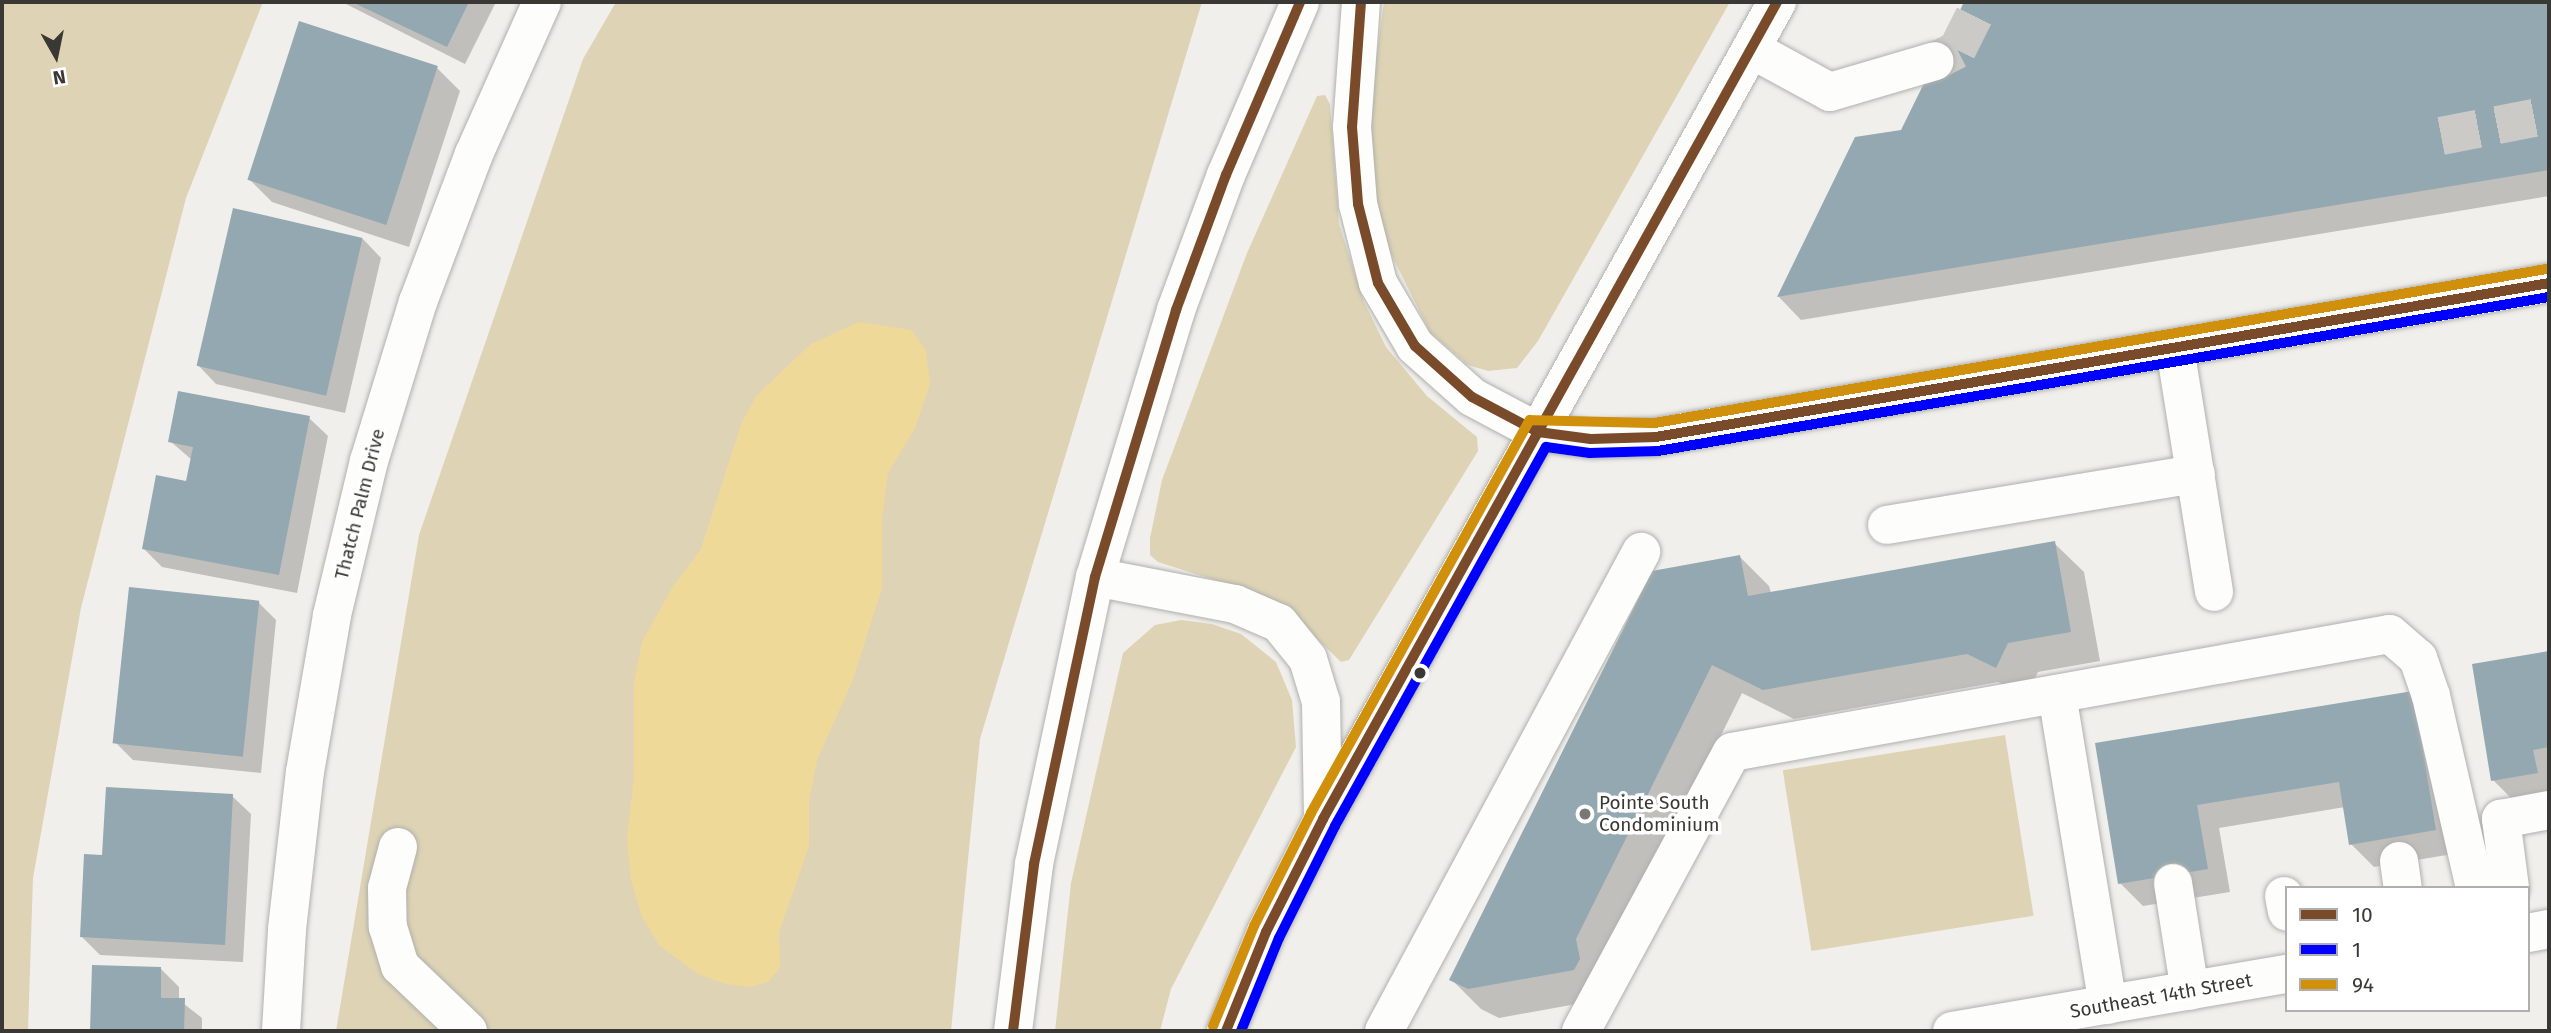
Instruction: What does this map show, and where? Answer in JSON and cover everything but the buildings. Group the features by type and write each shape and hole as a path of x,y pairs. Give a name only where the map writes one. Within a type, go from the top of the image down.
{"main road":[{"name":"Thatch Palm Drive","path":"281,1031 287,929 305,772 332,615 369,461 422,290 474,154 542,2"},
{"path":"1013,1031 1034,864 1096,577 1176,310 1226,175 1300,2"},
{"path":"1361,2 1352,127 1358,204 1378,283 1415,346 1472,397 1538,432 1591,439 1656,438 2549,283"},
{"path":"1231,1026 1266,932 1323,819 1777,2"},
{"path":"1751,49 1830,92 1935,61"},
{"path":"2175,348 2214,592"},
{"path":"1887,525 2196,474"},
{"path":"1384,1031 1641,552"},
{"path":"1096,577 1236,604 1279,623 1308,659 1321,702 1323,819"},
{"path":"1581,1031 1731,752 2390,634 2418,657 2431,696 2475,886"},
{"path":"2057,694 2108,1004"},
{"path":"2510,886 2501,819 2549,810"},
{"path":"398,847 387,888 388,927 400,966 468,1031"},
{"path":"2173,883 2190,991"},
{"path":"2530,933 2549,929"},
{"name":"Southeast 14th Street","path":"1952,1031 2285,974"}],"shaded area":[{"path":"2,2 263,2 186,198 81,608 33,878 28,1031 2,1031"},
{"path":"616,2 1202,2 980,739 951,1031 336,1031 419,535 583,59"},
{"path":"1384,2 1730,2 1538,341 1517,368 1488,371 1468,365 1430,332 1390,252 1369,175 1369,112"},
{"path":"1325,95 1330,104 1339,224 1364,302 1386,347 1427,396 1477,437 1478,451 1349,660 1341,662 1296,618 1259,594 1158,562 1150,555 1150,538 1162,480 1247,253 1317,96"},
{"path":"859,322 911,330 926,350 930,384 915,428 888,473 882,517 882,588 852,682 817,760 809,801 809,846 779,932 780,968 768,982 749,987 726,984 700,975 660,946 642,917 631,880 627,839 634,778 634,682 642,642 672,588 701,549 742,422 757,395 811,344"},
{"path":"1181,620 1212,624 1241,634 1276,662 1292,700 1296,747 1171,989 1160,1031 1055,1031 1071,883 1123,653 1155,625"},
{"path":"2005,735 2034,916 1811,951 1783,770"}],"tunnel":[{"path":"1935,61 1957,50 1981,2"},
{"path":"2441,136 2549,115"}],"transit line":[{"name":"10","path":"1013,1031 1034,864 1095,577 1176,310 1226,175 1300,2"},
{"name":"10","path":"1361,2 1352,127 1358,204 1378,283 1415,346 1472,397 1538,432 1591,439 1656,437 2549,283"},
{"name":"10","path":"1226,1031 1266,932 1323,819 1777,2"},
{"name":"94","path":"1213,1026 1254,926 1311,813 1530,420 1655,423 2547,269"},
{"name":"1","path":"1241,1031 1279,938 1335,826 1546,447 1590,453 1658,451 2549,297"}],"place":[{"name":"Pointe South Condominium","path":"1585,814"}]}
